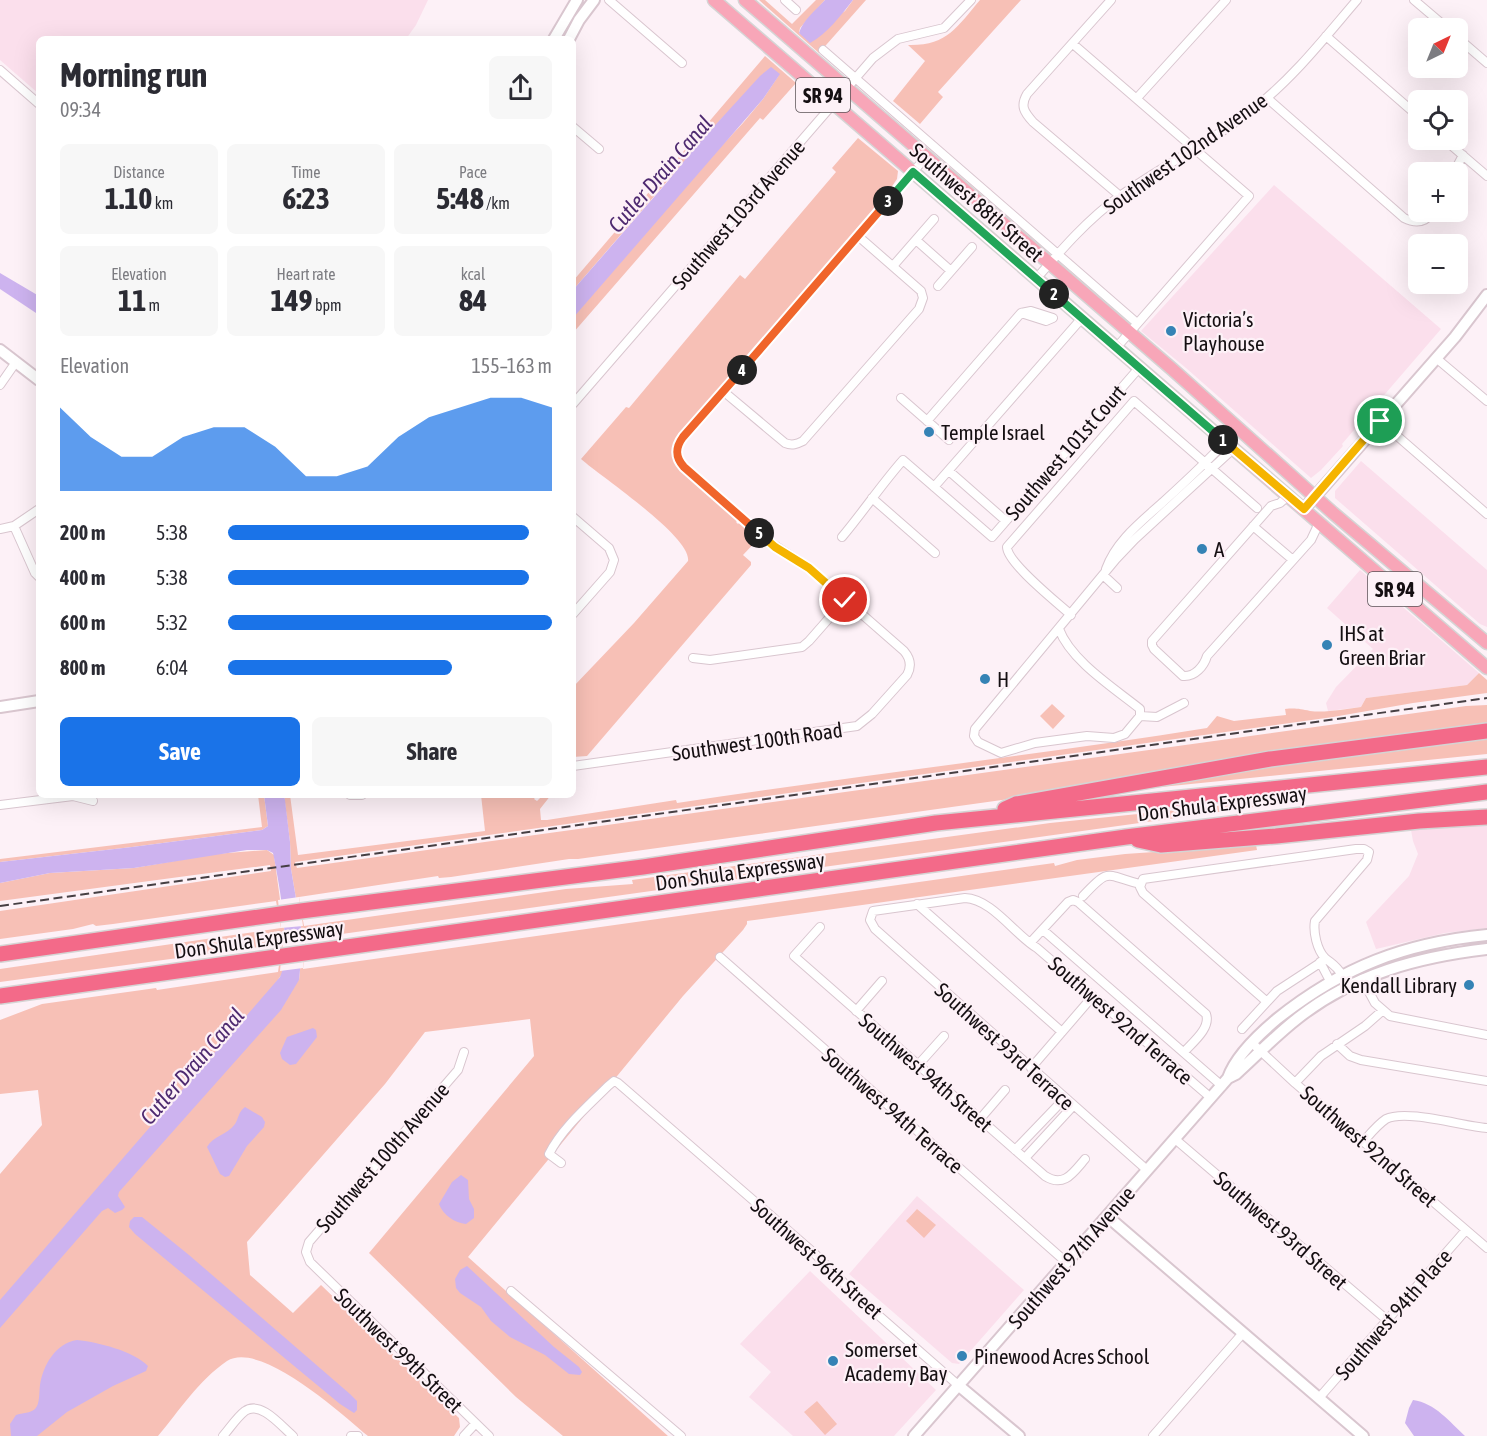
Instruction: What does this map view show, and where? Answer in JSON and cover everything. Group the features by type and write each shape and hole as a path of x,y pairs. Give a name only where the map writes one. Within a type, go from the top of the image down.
{"highway":[{"path":"982,818 1016,804 1195,771 1350,747 1487,731"},
{"name":"Don Shula Expressway","path":"0,954 301,911 643,867 982,818 1487,767"},
{"name":"Don Shula Expressway","path":"0,996 1126,837 1487,792"},
{"path":"1126,837 1161,845 1419,821 1487,817"}],"main road":[{"name":"Southwest 88th Street","path":"714,0 1487,668"},
{"name":"Southwest 88th Street","path":"747,1 851,83 926,157 1053,259 1133,328 1315,497 1486,641"},
{"path":"1440,627 1454,622 1465,624"}],"street":[{"path":"556,36 577,0"},
{"path":"571,36 594,0"},
{"path":"609,0 682,63"},
{"path":"785,0 796,10"},
{"name":"Southwest 103rd Avenue","path":"576,401 879,52 894,42 944,28 971,0"},
{"path":"1112,0 1027,94 1023,104 1027,116 1120,196"},
{"path":"1137,98 1226,0"},
{"name":"Southwest 102nd Avenue","path":"1036,279 1092,219 1120,196 1245,115 1267,98 1357,0"},
{"path":"1414,0 1435,18"},
{"path":"734,17 747,1"},
{"path":"1326,36 1408,107"},
{"path":"1073,44 1249,196 1116,348"},
{"path":"1468,47 1487,63"},
{"name":"Southwest 88th Street","path":"823,50 851,83 1053,259"},
{"path":"0,70 36,101"},
{"path":"1267,98 1408,219"},
{"path":"576,130 599,149"},
{"path":"1457,150 1487,176"},
{"path":"1459,162 1463,155"},
{"path":"693,658 710,660 802,647 845,600 804,565 768,541 684,467 677,459 678,444 926,157"},
{"path":"893,266 934,219"},
{"path":"723,391 785,443 795,445 803,441 919,309 923,298 921,291 858,236"},
{"path":"916,240 951,271"},
{"path":"938,286 972,247"},
{"path":"1304,509 1437,358 1487,295"},
{"path":"927,421 1021,313 1046,321 1053,318 1066,304"},
{"path":"842,537 903,460 934,487 1082,318"},
{"path":"0,350 36,378"},
{"path":"1437,358 1487,401"},
{"path":"0,385 16,362"},
{"name":"Southwest 101st Court","path":"934,487 992,537 1139,368"},
{"path":"901,398 949,440"},
{"path":"1071,615 1024,573 1008,555 1007,548 1134,401 1257,508"},
{"path":"1380,421 1487,514"},
{"path":"1059,629 1062,637 1080,659 1140,709 1140,716 1125,734 1114,738 1087,736 1045,741 1003,752 994,751 977,740 974,736 975,729 1104,574 1135,539 1229,445"},
{"path":"948,471 1006,521"},
{"path":"1288,496 1280,503 1271,506 1152,641 1154,649 1183,676 1194,674 1205,662 1207,656 1311,540 1312,532 1319,523"},
{"path":"872,498 935,553"},
{"path":"0,530 14,526 36,511"},
{"path":"576,520 609,548 614,558 610,572 576,611"},
{"path":"14,526 36,574"},
{"path":"1253,526 1293,560"},
{"path":"1104,574 1118,588"},
{"name":"Southwest 100th Road","path":"576,766 857,726 872,714 908,675 910,663 904,651 845,600"},
{"path":"0,707 36,701"},
{"path":"1140,716 1157,717 1184,704"},
{"path":"0,805 57,798"},
{"path":"81,798 93,801"},
{"path":"1140,884 1143,879 1148,878 1364,849 1369,854 1367,860 1315,921 1316,939 1330,981"},
{"path":"1083,896 1098,879 1105,876 1118,877 1140,884"},
{"path":"1140,884 1143,893 1266,1001"},
{"name":"Southwest 92nd Terrace","path":"870,917 877,909 965,898 976,899 1033,941 1211,1098"},
{"path":"1033,941 1071,901 1079,904 1205,1012 1208,1019 1207,1026 1184,1052"},
{"path":"917,904 1062,1032"},
{"name":"Southwest 93rd Terrace","path":"870,917 875,929 1147,1170"},
{"name":"Southwest 94th Street","path":"820,927 794,956 855,1011 1045,1176 1053,1181 1061,1181 1069,1177 1085,1159"},
{"path":"1043,930 1184,1052 1225,1082"},
{"name":"Southwest 97th Avenue","path":"914,1436 1175,1138 1225,1082 1236,1074 1289,1009 1330,981 1357,968 1408,949 1487,935"},
{"path":"1456,940 1458,952"},
{"name":"Southwest 97th Avenue","path":"1256,1047 1335,993 1362,979 1404,963 1458,952 1487,949"},
{"name":"Southwest 94th Terrace","path":"720,957 1066,1262"},
{"path":"1242,1029 1266,1001 1287,983 1323,961 1334,963 1342,975"},
{"path":"1357,968 1372,1000 1382,1011 1394,1017 1487,1035"},
{"path":"855,1011 882,981"},
{"path":"1031,1068 1093,996"},
{"path":"1295,1083 1316,1061 1382,1011"},
{"path":"918,1065 944,1036"},
{"path":"1337,1044 1350,1056 1371,1062 1487,1081"},
{"name":"Southwest 92nd Street","path":"1256,1047 1487,1248"},
{"name":"Southwest 100th Avenue","path":"310,1262 306,1252 309,1242 458,1070 465,1052"},
{"name":"Southwest 96th Street","path":"561,1163 549,1154 552,1149 571,1124 614,1082 631,1093 805,1245 861,1300 1019,1436"},
{"path":"980,1119 1005,1090"},
{"path":"1015,1150 1065,1098"},
{"path":"1025,1158 1073,1106"},
{"path":"1363,1142 1378,1125 1397,1116 1408,1115 1487,1128"},
{"name":"Southwest 93rd Street","path":"1175,1138 1387,1320"},
{"path":"1107,1216 1363,1436"},
{"name":"Southwest 94th Place","path":"1319,1398 1466,1230"},
{"name":"Southwest 99th Street","path":"310,1262 489,1436"},
{"path":"511,1291 681,1436"},
{"path":"1153,1436 1243,1333"},
{"path":"223,1436 244,1412 254,1408 265,1412 293,1436"},
{"path":"464,1436 475,1424"},
{"path":"351,1436 358,1436"}],"shaded area":[{"path":"0,0 428,0 408,36 36,36 36,91 0,60"},
{"path":"759,0 765,0 792,24 816,0 825,0 800,28 799,33 807,38 845,11 853,0 866,0 819,53"},
{"path":"825,0 853,0 828,29 810,43 799,33 806,20"},
{"path":"980,0 1021,0 938,92 943,97 920,124 893,101 925,61 908,45 932,42 950,33"},
{"path":"765,56 796,83 763,120 760,118 576,330 576,314 743,123 779,75 722,118 576,287 576,277"},
{"path":"771,67 780,74 763,99 576,315 576,287 697,145"},
{"path":"858,138 898,171 897,179 879,205 679,437 673,450 674,458 681,470 739,519 736,522 738,524 741,521 760,537 743,555 751,562 751,565 587,756 576,757 576,684 634,623 688,561 685,550 676,537 643,507 581,459 626,407 629,408 740,275 745,279 836,172 832,168"},
{"path":"1274,185 1441,329 1342,444 1343,446 1311,478 1141,331"},
{"path":"0,273 36,294 36,313 0,289"},
{"path":"1361,461 1487,570 1487,627 1480,624 1335,498 1335,491"},
{"path":"1360,570 1479,673 1467,685 1366,698 1361,707 1328,711 1326,703 1336,687 1373,649 1327,608"},
{"path":"1479,673 1487,680 1487,693 1333,717 295,862 297,868 1466,706 1487,705 1487,725 1060,792 451,877 439,878 438,876 299,897 304,926 566,889 633,884 632,880 1050,823 1283,799 1283,803 306,939 303,969 1054,863 1055,866 1077,860 1125,854 1256,845 1257,850 747,921 743,930 683,996 468,1257 668,1436 563,1436 516,1397 369,1253 534,1056 530,1019 425,1032 385,1084 247,1242 250,1275 293,1313 321,1285 459,1418 460,1427 454,1436 368,1436 301,1383 260,1361 242,1357 227,1361 207,1377 158,1436 0,1436 0,1174 42,1125 38,1090 0,1094 0,1020 42,1004 278,972 282,944 0,982 0,969 281,928 276,901 113,924 96,926 93,924 0,939 0,911 271,871 270,865 0,901 0,883 50,873 134,868 215,854 267,850 274,855 286,944 282,974 273,987 299,980 303,940 291,869 284,798 290,798 298,855 485,831 481,798 535,798 537,801 540,798 549,798 540,809 541,820 547,820 676,800 677,803 1207,728 1217,716 1234,721 1286,715 1285,709 1322,712 1361,707 1366,698 1467,685"},
{"path":"1052,704 1065,716 1053,729 1040,716"},
{"path":"1487,735 1487,754 1132,790 1144,783"},
{"path":"258,798 264,798 268,826 262,830 0,862 0,859 262,827"},
{"path":"264,798 285,798 291,869 303,940 299,980 281,1010 119,1192 118,1196 125,1207 115,1213 108,1208 102,1211 0,1328 0,1300 280,977 285,951 285,934 273,853 267,850 247,850 134,868 50,873 0,883 0,862 262,830 268,826"},
{"path":"1487,825 1487,928 1445,933 1376,949 1366,922 1409,876 1418,854 1411,830"},
{"path":"313,1028 316,1030 317,1037 296,1064 290,1065 282,1059 280,1053 287,1037"},
{"path":"245,1107 262,1117 265,1122 264,1127 247,1146 229,1176 225,1177 220,1174 207,1147 213,1140 232,1128"},
{"path":"461,1175 468,1180 469,1199 474,1209 474,1218 466,1224 450,1218 439,1204 452,1182"},
{"name":"Somerset Academy Bay","path":"917,1196 1024,1290 959,1364 952,1363 849,1274"},
{"path":"917,1209 936,1225 924,1238 906,1221"},
{"path":"134,1217 142,1217 189,1255 350,1394 357,1401 357,1410 354,1413 340,1404 135,1234 129,1227"},
{"path":"467,1266 554,1347 579,1367 582,1372 580,1375 569,1374 545,1355 510,1337 491,1321 481,1307 460,1293 456,1288 455,1279 460,1270"},
{"name":"Somerset Academy Bay","path":"810,1271 936,1390 894,1436 793,1436 749,1397 771,1372 740,1344"},
{"path":"77,1340 105,1345 134,1356 148,1366 146,1371 113,1386 67,1412 37,1436 11,1436 10,1424 16,1415 37,1407 40,1385 47,1363 63,1345"},
{"path":"1413,1400 1435,1409 1465,1436 1414,1436 1405,1423"},
{"path":"817,1401 837,1424 825,1435 804,1412"}],"pier":[{"path":"299,897 303,926 281,928 278,900"},
{"path":"306,939 303,968 280,971 283,943"}],"railway":[{"path":"0,906 1487,698"}],"place":[{"name":"Victoria’s Playhouse","path":"1171,331"},
{"name":"Temple Israel","path":"929,432"},
{"name":"A","path":"1202,549"},
{"name":"IHS at Green Briar","path":"1327,645"},
{"name":"H","path":"985,679"},
{"name":"Kendall Library","path":"1469,985"},
{"name":"Pinewood Acres School","path":"962,1356"},
{"name":"Somerset Academy Bay","path":"833,1361"}],"route":[{"path":"845,600 804,565 775,547 684,467 677,459 676,450 683,437 913,172 1304,509 1380,421"}],"water label":[{"name":"Cutler Drain Canal","path":"660,174"},
{"name":"Cutler Drain Canal","path":"192,1066"}]}
